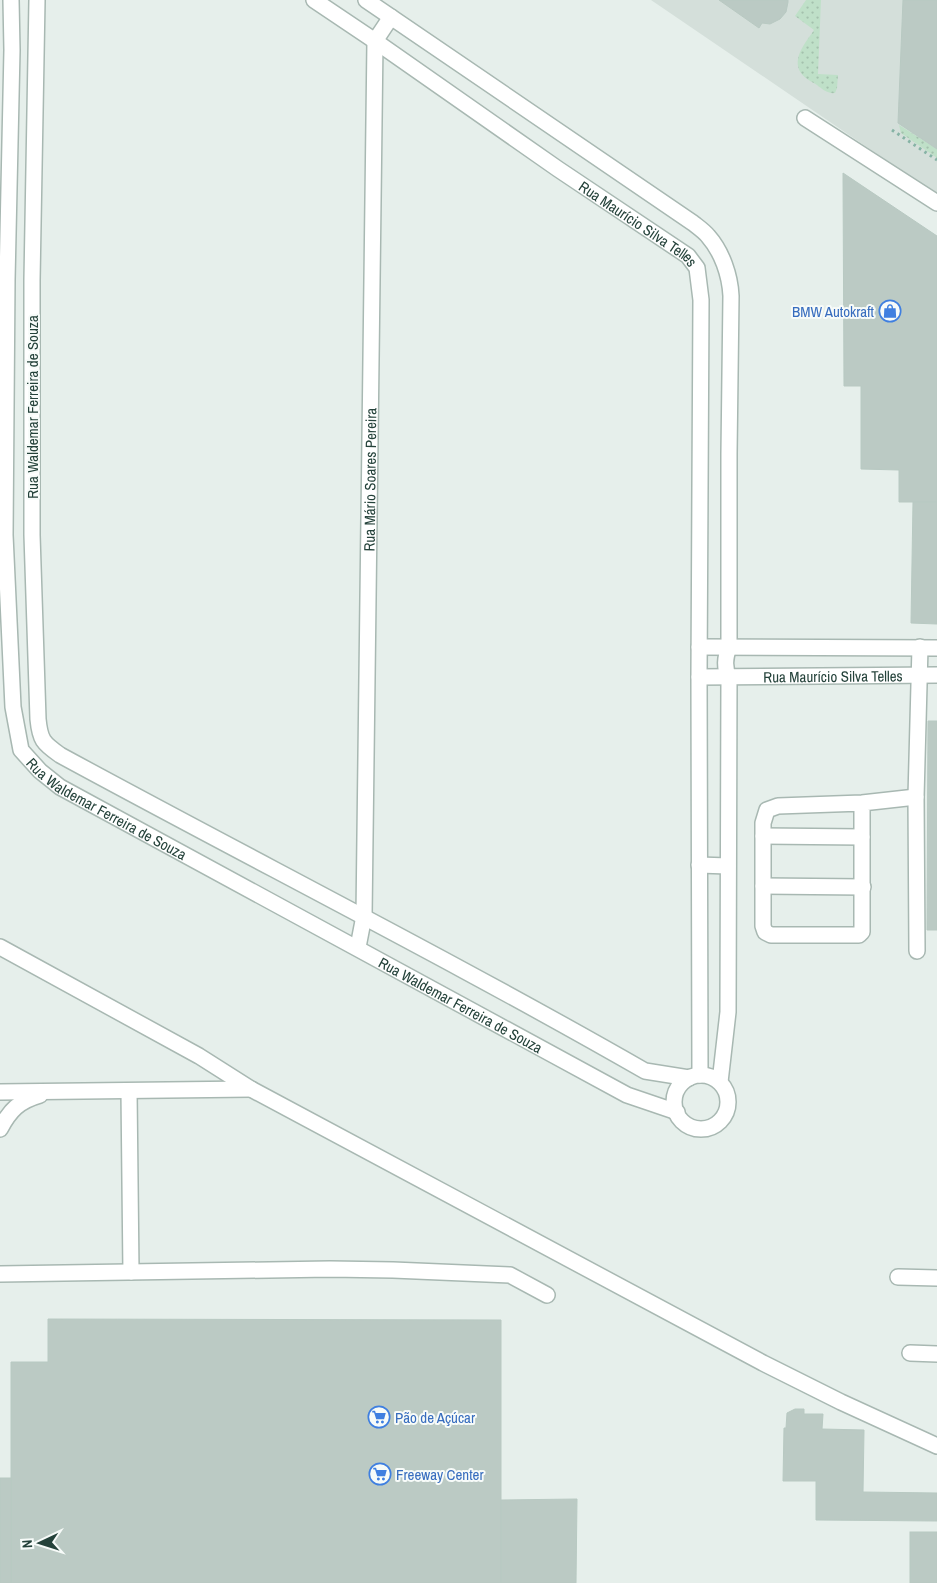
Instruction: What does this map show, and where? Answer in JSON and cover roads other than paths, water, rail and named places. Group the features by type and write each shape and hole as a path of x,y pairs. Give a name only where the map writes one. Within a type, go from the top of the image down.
{"street":[{"name":"Rua Waldemar Ferreira de Souza","path":"10,0 12,50 4,249 5,535 12,707 21,750 40,771 60,787 358,947 627,1095 677,1112 683,1121 691,1127 702,1129 712,1127 721,1120 726,1112 728,1101 726,1091 720,1082 711,1076 645,1071 364,916 186,824 60,755 47,746 40,737 32,536 32,280 37,0"},
{"name":"Rua Maurício Silva Telles","path":"314,0 375,40 550,164 688,256 697,268 701,300 702,453 699,677 937,675"},
{"name":"Rua Maurício Silva Telles","path":"366,0 693,223 708,236 719,252 727,271 731,296 729,647 725,657 725,670 729,678"},
{"path":"375,40 391,17"},
{"name":"Rua Mário Soares Pereira","path":"358,947 364,916 375,40"},
{"path":"12,50 36,49"},
{"path":"805,118 937,203"},
{"path":"4,249 33,249"},
{"path":"697,268 719,252"},
{"path":"4,280 32,280"},
{"path":"702,453 729,453"},
{"path":"5,535 32,536"},
{"name":"Rua Maurício Silva Telles","path":"699,647 937,648"},
{"path":"917,951 916,797 920,647"},
{"path":"677,1112 676,1092 681,1084 695,1076 700,865 699,677"},
{"name":"Rua Waldemar Ferreira de Souza","path":"720,1082 728,1012 729,678"},
{"path":"21,750 40,737"},
{"path":"862,803 862,932 859,935 771,935 765,932 763,926 763,823 767,810 778,806 862,803 916,797"},
{"path":"174,848 186,824"},
{"path":"763,836 862,837"},
{"path":"700,865 728,866"},
{"path":"763,886 863,887"},
{"path":"0,947 199,1056 251,1089 763,1363 841,1402 937,1446"},
{"path":"0,1092 251,1089"},
{"path":"129,1091 131,1272"},
{"path":"2,1121 15,1106 28,1099 51,1092"},
{"path":"0,1274 330,1269 393,1270 510,1275 547,1295"},
{"path":"898,1277 937,1278"},
{"path":"910,1353 937,1354"}],"place":[{"name":"BMW Autokraft","path":"890,311"},
{"name":"Pão de Açúcar","path":"379,1417"},
{"name":"Freeway Center","path":"380,1474"}]}
